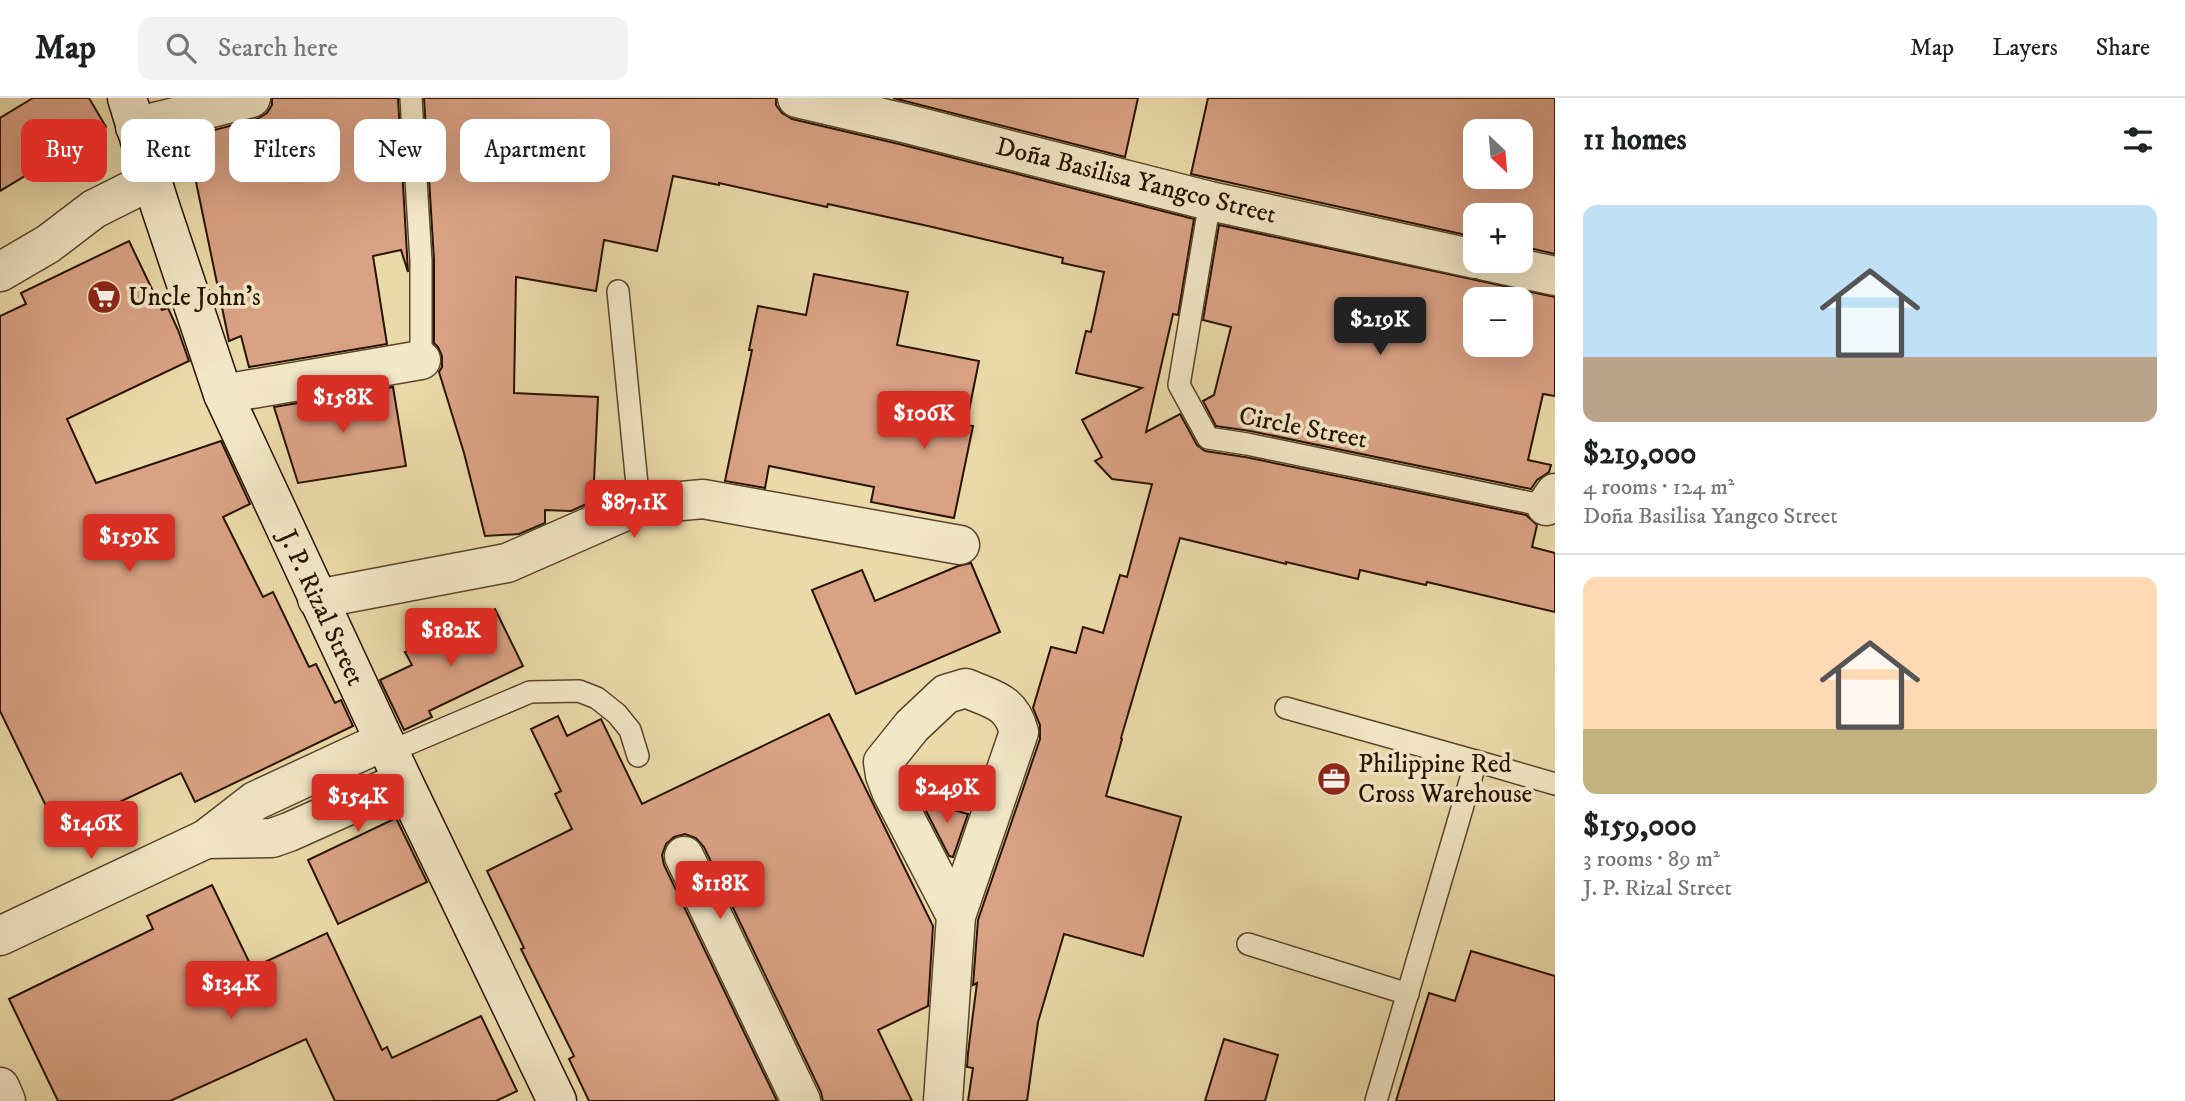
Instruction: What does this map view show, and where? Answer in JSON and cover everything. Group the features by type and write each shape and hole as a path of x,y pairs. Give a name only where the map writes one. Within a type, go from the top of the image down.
{"street":[{"path":"131,112 251,98"},
{"name":"Doña Basilisa Yangco Street","path":"797,98 906,111 1210,201 1463,256"},
{"name":"J. P. Rizal Street","path":"131,112 223,394 392,758 557,1101"},
{"path":"0,272 47,244 102,230 156,193"},
{"path":"1533,271 1555,276"},
{"path":"223,394 421,360"},
{"path":"317,598 507,563 639,506 703,499 960,545"},
{"path":"943,1101 956,916 1019,732 1016,718 1007,707 966,688 946,694 912,726 883,762 891,791 956,916"},
{"path":"0,936 206,839 255,801 295,782 392,758"},
{"path":"206,839 272,838 314,821 392,758"},
{"path":"684,856 801,1101"},
{"path":"0,1087 6,1101"}],"lane":[{"path":"411,98 421,261 421,360"},
{"name":"Circle Street","path":"1210,201 1179,385 1208,438 1551,500"},
{"path":"618,291 639,506"},
{"path":"392,758 530,692 579,691 597,698 624,722 630,730 638,756"},
{"path":"1286,708 1555,784"},
{"path":"1376,1101 1476,761"},
{"path":"295,782 314,821"},
{"path":"1248,944 1408,994"}],"building":[{"path":"33,98 89,98 101,119 21,119 21,178 0,191 0,118"},
{"path":"272,98 398,98 399,119 354,119 354,182 403,182 408,272 401,250 373,256 387,344 249,367 241,336 229,341 196,182 215,182 215,130 229,126 229,182 340,182 340,119 257,119 267,113 272,105"},
{"path":"424,98 776,98 776,105 782,113 792,119 1194,219 1178,315 1173,314 1146,432 1180,414 1197,445 1205,451 1526,515 1537,525 1532,547 1555,553 1555,612 1427,582 1426,585 1360,570 1358,579 1180,538 1106,796 1181,817 1143,956 1064,934 1038,1022 1027,1101 968,1101 973,1068 967,1067 977,983 973,985 978,920 1040,739 1040,725 1033,708 1051,647 1076,653 1083,627 1103,633 1120,575 1127,577 1152,484 1112,479 1095,461 1102,457 1082,420 1142,388 1076,373 1086,331 1091,332 1104,272 1062,263 1063,258 928,226 828,204 827,207 719,183 673,176 657,251 604,240 596,291 516,277 514,393 598,397 593,501 571,511 545,510 545,523 519,534 485,536 464,453 439,372 442,356 434,343 434,260 429,182 446,182 446,119 425,119"},
{"path":"893,98 1138,98 1125,157"},
{"path":"1208,98 1555,98 1555,254 1533,249 1533,203 1463,203 1463,234 1191,174"},
{"path":"1219,225 1508,287 1463,287 1463,357 1533,357 1533,292 1555,297 1555,396 1543,394 1528,460 1551,465 1549,472 1537,480 1531,489 1216,426 1203,401 1214,395 1231,327 1203,320"},
{"path":"129,241 162,310 168,308 189,361 67,419 96,483 221,441 250,504 223,517 263,597 273,592 309,667 316,664 335,703 341,700 353,726 195,802 181,773 58,831 0,711 0,316 26,304 21,293"},
{"path":"814,274 908,292 897,345 979,361 966,425 973,426 954,518 871,502 874,487 769,466 765,488 725,481 752,350 749,350 758,306 806,315"},
{"path":"393,387 406,466 298,483 274,407"},
{"path":"971,563 1000,632 856,694 812,590 862,570 875,601"},
{"path":"495,609 523,666 429,711 432,717 404,730 380,680 412,665 405,652"},
{"path":"829,714 933,926 928,1006 878,1030 912,1101 823,1101 704,847 696,838 685,834 674,837 666,844 662,855 664,865 777,1101 589,1101 569,1059 574,1056 521,949 524,948 487,871 572,829 555,794 561,791 531,729 558,716 567,736 601,719 642,804"},
{"path":"921,801 968,814 953,857 949,856"},
{"path":"396,818 427,882 338,924 308,860"},
{"path":"212,885 252,968 327,933 382,1050 387,1047 392,1058 481,1016 517,1091 496,1101 335,1101 306,1039 170,1101 58,1101 9,999 153,929 147,916"},
{"path":"1471,951 1555,976 1555,1101 1396,1101 1429,993 1455,1001"},
{"path":"1224,1039 1278,1055 1265,1101 1205,1101"}],"place":[{"name":"Uncle John's","path":"104,297"},
{"name":"Philippine Red Cross Warehouse","path":"1334,779"}]}
